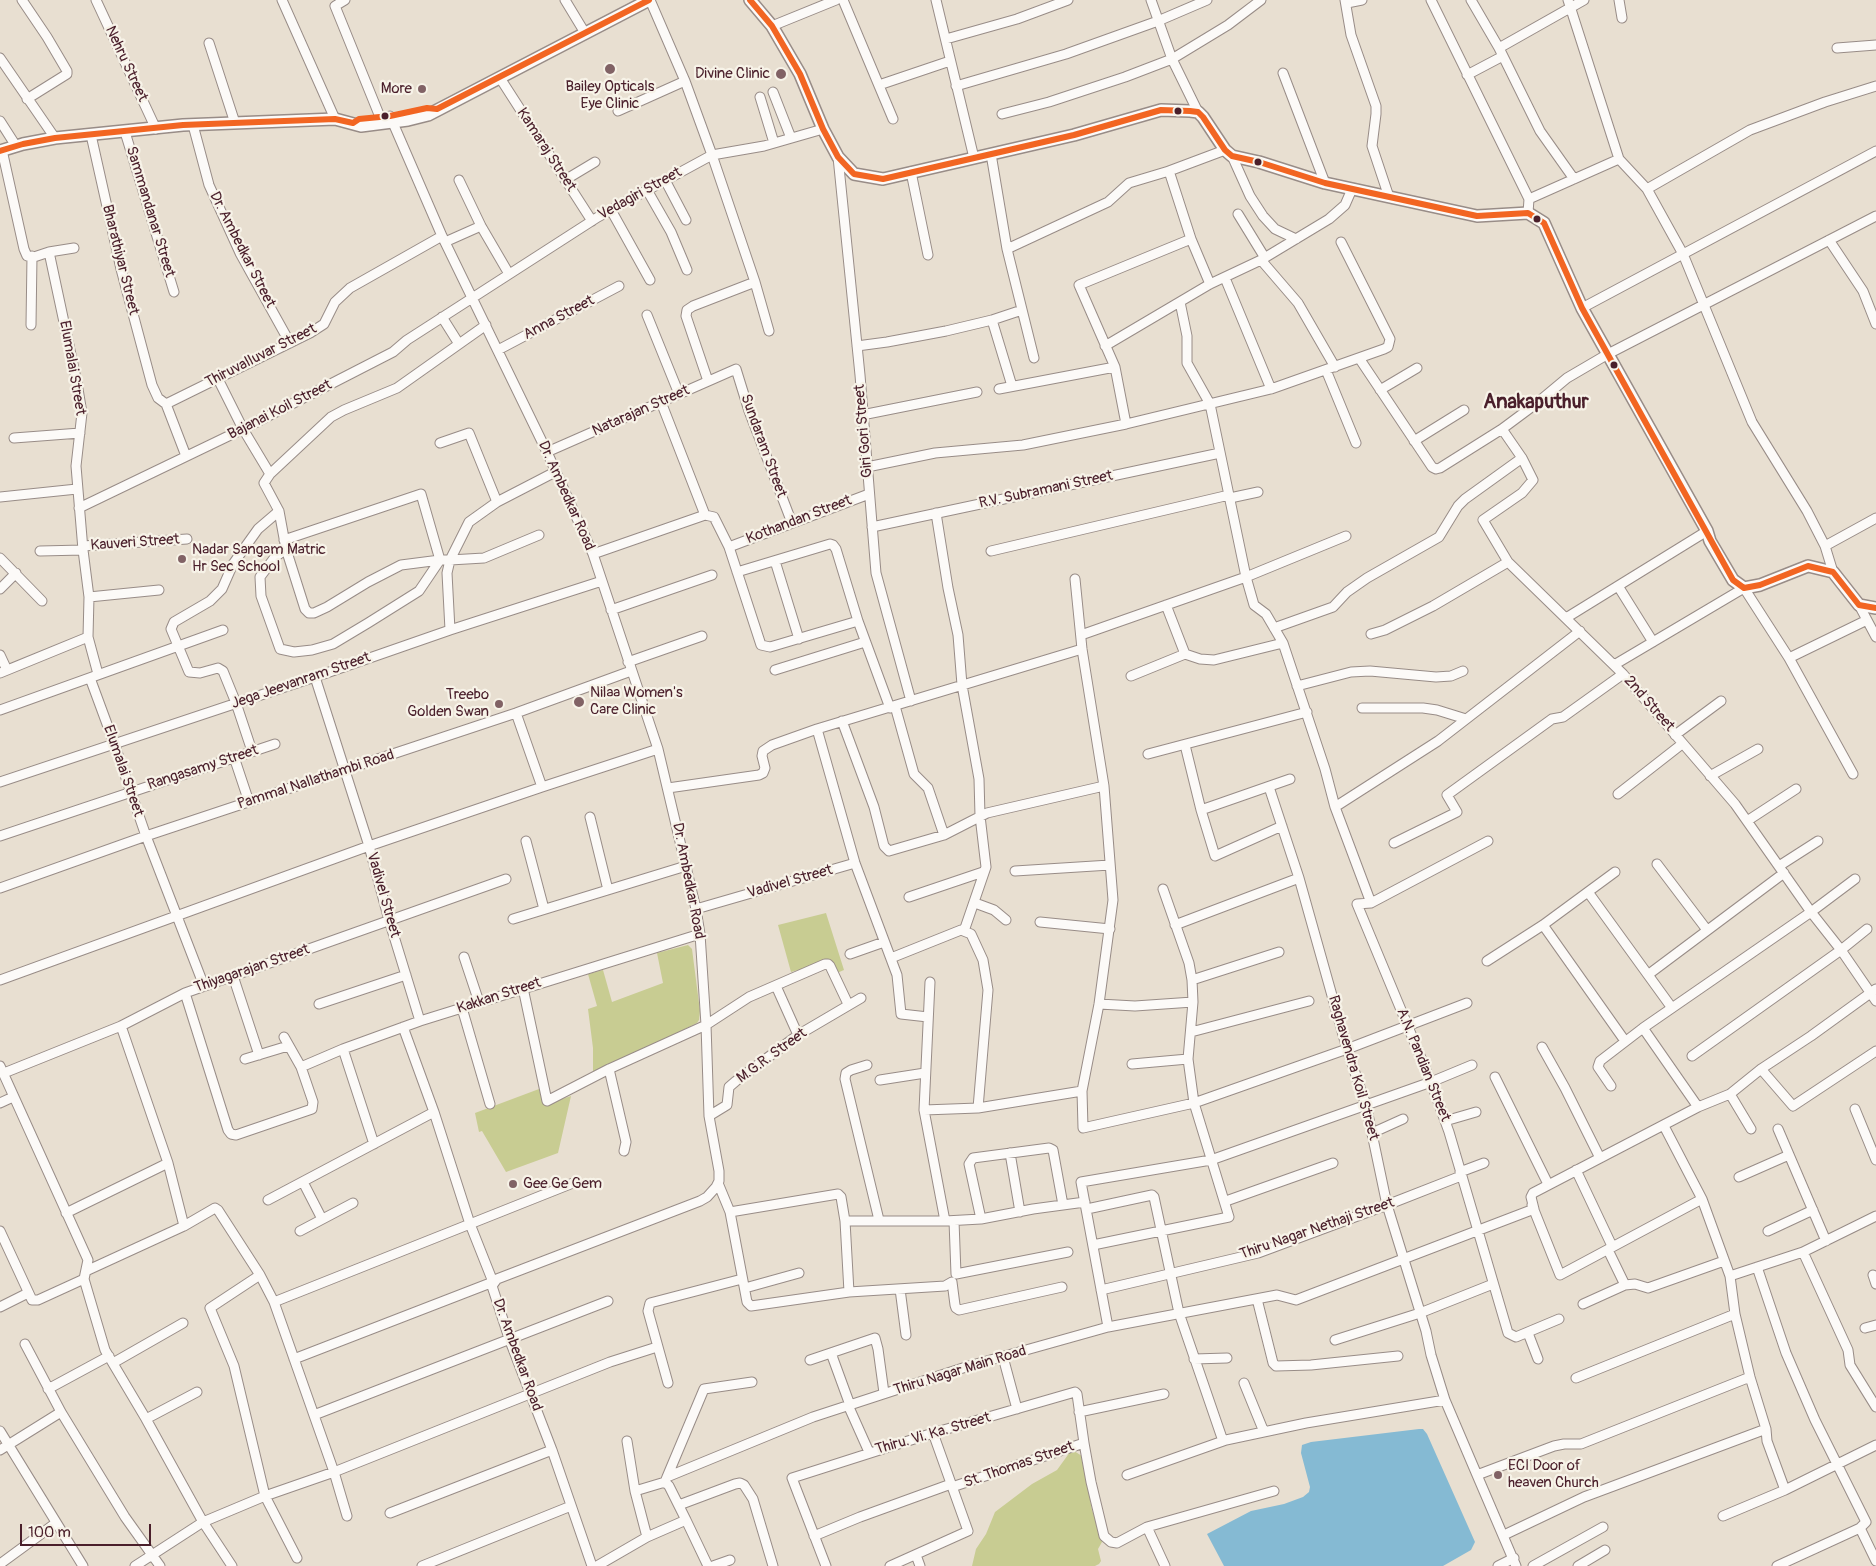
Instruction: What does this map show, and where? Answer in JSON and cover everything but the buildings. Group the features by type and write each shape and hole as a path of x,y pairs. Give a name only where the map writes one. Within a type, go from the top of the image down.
{"main road":[{"path":"1,151 55,138 193,125 335,119 353,122 361,126 388,118 428,115 649,0"},
{"path":"750,0 772,26 800,74 823,129 838,157 854,174 883,179 1074,135 1161,110 1198,112 1204,117 1229,153 1325,184 1477,216 1528,213 1544,224 1582,308 1733,580 1744,588 1760,585 1808,566 1832,572 1859,605 1876,608"}],"street":[{"path":"22,0 52,45 67,72 67,74 27,99"},
{"name":"Nehru Street","path":"96,0 156,129"},
{"path":"282,0 335,119"},
{"path":"333,3 345,0"},
{"path":"565,0 585,33"},
{"path":"649,0 685,81 712,155 755,282 769,331"},
{"path":"772,26 836,0"},
{"path":"842,0 893,119"},
{"path":"936,0 974,158"},
{"path":"946,39 1017,18 1068,0"},
{"path":"1151,0 1172,59 1198,112"},
{"path":"956,86 1066,54 1158,22 1207,0"},
{"path":"1002,114 1075,94 1172,59 1228,25 1261,0"},
{"path":"1362,0 1346,2 1351,35 1376,106 1372,146 1389,197"},
{"path":"1431,0 1529,199 1528,213"},
{"path":"1472,0 1501,52 1540,131 1574,179"},
{"path":"1467,74 1569,4 1584,0"},
{"path":"1618,0 1622,18"},
{"name":"Dr. Ambedkar Road","path":"333,3 443,239 547,452 593,554 658,749 696,909 700,934 706,1025 709,1116 719,1171 718,1183 712,1193 700,1201 506,1275 493,1282 492,1286 510,1341 552,1450 592,1566"},
{"path":"1569,4 1619,159 1647,189 1683,254 1704,304 1714,334 1735,378 1752,422 1807,511 1826,546 1832,572"},
{"path":"209,43 235,123"},
{"path":"1837,48 1876,45"},
{"path":"0,58 55,138"},
{"path":"879,85 950,61"},
{"path":"1283,73 1325,184"},
{"name":"Kamaraj Street","path":"500,78 592,221"},
{"path":"618,111 685,81"},
{"path":"1647,189 1750,130 1825,102 1876,86"},
{"path":"774,92 792,138"},
{"path":"760,97 774,143"},
{"path":"0,121 16,146"},
{"name":"Dr. Ambedkar Street","path":"193,125 209,185 240,254 290,343"},
{"name":"Vedagiri Street","path":"472,297 592,221 712,155 774,143 823,129"},
{"name":"Sammandanar Street","path":"125,132 174,292"},
{"name":"Bharathiyar Street","path":"90,135 121,269 152,385 158,398 166,404"},
{"path":"1,151 21,240 28,256 74,248"},
{"path":"1582,308 1876,151"},
{"path":"1007,249 1108,202 1129,183 1229,153 1250,196 1263,216 1275,229 1296,239"},
{"path":"991,154 1007,249 1034,358"},
{"name":"Giri Gori Street","path":"838,157 857,346 876,573 910,701"},
{"path":"1529,199 1619,159"},
{"path":"565,180 595,162"},
{"path":"1169,170 1191,239 1210,284"},
{"path":"911,172 928,255"},
{"path":"459,180 481,226 509,274"},
{"path":"665,180 686,220"},
{"path":"1105,346 1210,284 1263,259 1329,219 1345,205 1352,189"},
{"path":"647,190 671,232 687,270"},
{"path":"611,210 650,280"},
{"path":"1238,214 1263,259 1298,303 1336,367"},
{"path":"1358,358 1432,467 1436,469 1445,466 1502,429 1567,378 1608,354 1876,216"},
{"name":"Thiruvalluvar Street","path":"166,404 290,343 324,324 335,302 350,288 443,239 481,226"},
{"path":"1126,424 1115,367 1079,285 1191,239"},
{"path":"1829,240 1864,291 1876,324"},
{"path":"867,467 935,453 1023,445 1126,424 1271,389 1388,347 1390,339 1341,242"},
{"name":"Elumalai Street","path":"49,252 82,413 76,466 89,597 88,637 94,676 146,836 204,986"},
{"path":"31,325 32,256"},
{"path":"1225,278 1271,389"},
{"path":"708,381 686,316 687,310 755,282"},
{"name":"Anna Street","path":"498,350 619,286"},
{"name":"Bajanai Koil Street","path":"79,508 243,429 393,352 407,340 472,297"},
{"path":"1180,302 1187,336 1187,362 1210,404 1246,576 1254,605 1266,614 1283,643 1325,768 1335,807 1370,903 1488,841"},
{"path":"857,346 946,331 992,320 1022,310"},
{"path":"647,315 679,394"},
{"path":"442,317 459,344"},
{"path":"992,320 1012,386"},
{"path":"486,325 397,388 331,417 270,474 264,483 279,511 285,544 304,609 308,612 314,613 401,565 440,560 484,558 540,535"},
{"path":"999,389 1115,367"},
{"path":"1380,390 1417,368"},
{"name":"Natarajan Street","path":"547,452 736,369"},
{"name":"Sundaram Street","path":"736,369 792,523"},
{"path":"1326,370 1356,443"},
{"path":"218,379 243,429 270,474"},
{"path":"862,414 977,392"},
{"path":"661,402 705,515"},
{"path":"166,404 186,456"},
{"path":"1414,441 1464,410"},
{"name":"2nd Street","path":"1502,429 1522,458 1533,480 1522,493 1482,522 1508,562 1623,674 1710,776 1746,821 1811,912 1874,994"},
{"path":"14,438 80,433"},
{"path":"440,443 469,433 497,502"},
{"name":"R.V. Subramani Street","path":"872,527 1220,453"},
{"path":"1274,628 1333,607 1347,592 1367,578 1439,537 1458,506 1465,499 1522,458"},
{"path":"450,630 447,573 450,560 469,522 497,502 555,472"},
{"path":"0,497 78,489"},
{"path":"991,551 1229,496 1258,492"},
{"path":"421,494 440,560 418,591 344,638 312,650 294,652 280,649 261,596 260,577 285,544 421,494"},
{"name":"Kothandan Street","path":"728,547 869,494"},
{"path":"252,751 236,703 221,669 189,672 171,629 174,622 210,601 222,589 233,564 258,529 279,511"},
{"path":"936,513 948,588 958,635 962,686 979,779 980,816 986,867 964,931"},
{"path":"593,554 705,515 714,517 728,547 761,645 770,647 858,621"},
{"path":"1826,546 1876,518"},
{"path":"1566,618 1707,531"},
{"path":"1081,635 1166,606 1346,536"},
{"name":"Kauveri Street","path":"40,551 187,539"},
{"path":"737,572 830,544 833,545 836,549 858,621 892,707 914,774 928,788 944,835"},
{"path":"0,558 42,601"},
{"path":"775,561 799,639"},
{"path":"1371,634 1384,630 1433,606 1508,562"},
{"path":"0,589 16,573"},
{"path":"611,610 712,575"},
{"path":"1075,579 1082,648 1104,786 1113,900 1099,1004 1082,1091 1083,1128 1194,1103 1347,1050 1467,1003"},
{"name":"Jega Jeevanram Street","path":"0,782 114,742 602,581"},
{"path":"1618,586 1653,642"},
{"path":"1614,665 1744,588 1789,658 1853,774"},
{"path":"89,597 159,590"},
{"path":"1859,605 1876,637"},
{"path":"1166,606 1185,654"},
{"path":"1789,658 1867,620"},
{"path":"0,710 223,630"},
{"path":"1335,807 1438,741 1580,631"},
{"name":"Pammal Nallathambi Road","path":"0,888 146,836 516,713 702,636"},
{"path":"0,655 3,671 88,637"},
{"path":"775,670 866,642"},
{"path":"1131,676 1185,654 1200,659 1214,660 1283,643"},
{"path":"668,788 763,773 765,768 762,756 763,751 772,744 1082,648"},
{"path":"1298,686 1352,672 1370,671 1436,677 1451,676 1463,671"},
{"path":"1394,843 1457,812 1447,795 1552,719 1563,718 1623,674"},
{"name":"Vadivel Street","path":"315,677 369,846 389,920 420,1021"},
{"path":"1675,735 1721,701"},
{"path":"1362,708 1423,708 1438,710 1466,719"},
{"path":"1148,754 1306,712"},
{"path":"516,713 542,787"},
{"path":"842,721 874,807 886,849 889,851 944,835 987,813 1104,786"},
{"path":"817,729 855,863 897,975 901,1014 928,1017"},
{"name":"Rangasamy Street","path":"0,836 275,744"},
{"path":"1618,794 1682,744"},
{"path":"1185,745 1201,810 1215,856 1282,826"},
{"path":"0,980 369,846 658,749"},
{"path":"1710,776 1758,749"},
{"path":"234,757 249,802"},
{"path":"1201,810 1290,780"},
{"name":"Raghavendra Koil Street","path":"1269,787 1299,878 1347,1050 1366,1105 1388,1205 1445,1400 1515,1562"},
{"path":"1746,821 1796,789"},
{"path":"590,817 608,890"},
{"path":"526,841 544,909"},
{"path":"1649,974 1708,930 1818,841"},
{"name":"Vadivel Street","path":"696,909 855,863"},
{"path":"1657,864 1708,930"},
{"path":"1015,871 1110,865"},
{"path":"513,919 686,866"},
{"path":"909,896 983,872"},
{"path":"1487,961 1543,925 1615,872"},
{"path":"1175,925 1299,878"},
{"name":"Thiyagarajan Street","path":"2,1070 121,1026 185,993 506,879"},
{"path":"1611,1086 1598,1063 1643,1028 1811,912 1855,879"},
{"path":"1093,1245 1230,1217 1194,1103 1188,1059 1192,1032 1192,980 1189,963 1163,889"},
{"path":"1588,892 1672,1008"},
{"path":"975,903 994,910 1006,920"},
{"name":"A.N. Pandian Street","path":"1370,903 1357,904 1446,1121 1508,1333 1516,1336 1528,1333"},
{"path":"1040,922 1110,929"},
{"path":"1543,925 1625,1041"},
{"path":"1692,1056 1841,950 1867,929"},
{"path":"891,958 961,930 971,934 983,960 988,990 978,1108"},
{"name":"Kakkan Street","path":"301,1067 343,1049 420,1021 700,934"},
{"path":"850,954 884,942"},
{"path":"1192,980 1279,952"},
{"path":"464,957 479,1002"},
{"path":"523,988 547,1101 609,1069 706,1025 749,997 828,964 848,1004"},
{"path":"320,1004 406,975"},
{"path":"233,976 259,1055"},
{"path":"930,982 924,1110 949,1221 956,1274 1068,1252"},
{"path":"776,986 798,1035"},
{"path":"185,993 228,1130 231,1134 236,1135 308,1112 312,1109 313,1102 301,1067 286,1041 259,1055 245,1059"},
{"path":"1702,1199 1560,1274 1532,1205 1531,1195 1548,1184 1698,1107 1730,1094 1761,1069 1874,994"},
{"name":"M.G.R. Street","path":"709,1116 727,1105 729,1087 798,1035 861,998"},
{"path":"1192,1032 1309,1001"},
{"path":"1099,1004 1135,1006 1193,1002"},
{"path":"462,1008 490,1104"},
{"path":"121,1026 168,1163 184,1226"},
{"path":"294,1359 493,1282 470,1224 434,1112 403,1027"},
{"path":"1643,1028 1698,1107"},
{"path":"1542,1047 1566,1088 1600,1158"},
{"path":"343,1049 374,1144"},
{"path":"1761,1069 1792,1106 1876,1050"},
{"path":"1132,1064 1188,1059"},
{"path":"867,1065 846,1073 845,1079 879,1220"},
{"path":"1108,1327 1081,1182 1211,1160 1431,1082 1472,1065"},
{"path":"609,1069 626,1142 624,1151"},
{"path":"2,1070 13,1098 88,1260 85,1275 105,1350 203,1522 232,1566"},
{"path":"880,1080 926,1073"},
{"path":"1495,1076 1548,1184"},
{"path":"924,1110 978,1108 1082,1091"},
{"path":"1730,1094 1751,1129"},
{"path":"0,1103 13,1098"},
{"path":"1855,1109 1876,1160"},
{"path":"268,1200 434,1112"},
{"path":"1446,1121 1476,1112"},
{"path":"1372,1133 1403,1119"},
{"path":"1664,1126 1702,1199 1730,1276 1735,1314 1750,1377 1766,1428 1767,1441 1786,1490"},
{"path":"1778,1129 1826,1241"},
{"path":"981,1219 969,1164 973,1158 1045,1148 1053,1150 1063,1205"},
{"path":"1010,1153 1020,1212"},
{"path":"1739,1177 1789,1155"},
{"path":"66,1213 168,1163"},
{"path":"1226,1201 1334,1163"},
{"name":"Thiru Nagar Nethaji Street","path":"1101,1290 1258,1253 1388,1205 1484,1163"},
{"path":"1576,1170 1625,1285"},
{"path":"303,1182 322,1219"},
{"path":"274,1302 572,1183"},
{"path":"718,1183 730,1212 747,1302 751,1306 849,1292 945,1286 952,1282 956,1308 959,1310 1062,1286"},
{"path":"730,1212 838,1194 841,1197 845,1221 849,1292"},
{"path":"845,1221 949,1221 981,1219 1063,1205 1086,1205 1152,1195 1154,1197 1178,1313 1223,1441"},
{"path":"300,1231 354,1203"},
{"name":"Thiru Nagar Main Road","path":"635,1491 813,1417 969,1366 1108,1327 1277,1295 1296,1300 1534,1209 1532,1205"},
{"path":"1,1235 28,1294 32,1300 38,1300 184,1226 214,1208 218,1210 260,1275 274,1302 334,1472 347,1516"},
{"path":"1768,1231 1813,1210"},
{"path":"1730,1276 1803,1252 1876,1216"},
{"path":"1803,1252 1848,1350 1850,1364 1876,1407"},
{"path":"1583,1304 1625,1285 1635,1284 1648,1288 1724,1261"},
{"path":"1757,1267 1786,1353 1815,1420 1866,1520 1865,1525 1860,1528 1777,1566"},
{"path":"668,1383 648,1311 650,1303 799,1273"},
{"path":"260,1275 210,1308 234,1366 265,1496 297,1558"},
{"path":"1335,1340 1420,1313 1493,1284"},
{"path":"900,1289 906,1335"},
{"path":"0,1307 28,1294"},
{"path":"1257,1299 1273,1363 1276,1366 1311,1365 1398,1356"},
{"path":"314,1415 510,1341 608,1301"},
{"path":"1576,1378 1735,1314"},
{"path":"1538,1359 1528,1333 1558,1319"},
{"path":"48,1389 111,1360 183,1323"},
{"path":"1865,1328 1876,1324"},
{"path":"810,1360 875,1338 884,1393"},
{"path":"25,1344 61,1412 125,1517 160,1566"},
{"path":"135,1566 203,1522 265,1496 334,1472 610,1362 657,1347"},
{"path":"831,1353 849,1405 869,1452"},
{"path":"1003,1357 1017,1409"},
{"path":"1194,1359 1227,1358"},
{"path":"1476,1474 1554,1446 1582,1444 1750,1377"},
{"path":"708,1566 666,1479 704,1389 752,1382"},
{"path":"1244,1383 1264,1432"},
{"path":"146,1419 197,1392"},
{"name":"Thiru. Vi. Ka. Street","path":"814,1536 792,1478 869,1452 1074,1392"},
{"name":"St. Thomas Street","path":"814,1536 860,1517 1084,1442 1077,1394 1074,1392"},
{"path":"1079,1412 1164,1394"},
{"path":"1127,1474 1223,1441 1445,1400"},
{"path":"0,1450 61,1412"},
{"path":"1504,1535 1584,1497 1766,1428"},
{"path":"0,1431 83,1566"},
{"path":"890,1566 968,1532 933,1433"},
{"path":"627,1441 635,1491 647,1537"},
{"path":"1084,1442 1104,1536 1111,1542 1117,1543 1147,1527 1274,1491"},
{"path":"1723,1516 1786,1490 1876,1445"},
{"path":"390,1513 552,1450"},
{"path":"679,1505 735,1484 740,1483 744,1485 753,1499 773,1566"},
{"path":"422,1566 571,1506"},
{"path":"597,1566 647,1537 686,1520"},
{"path":"0,1564 56,1523"},
{"path":"1147,1527 1165,1566"},
{"path":"1533,1566 1603,1527"},
{"path":"1860,1528 1876,1561"},
{"path":"814,1536 826,1566"},
{"path":"1578,1566 1605,1550"},
{"path":"916,1555 920,1566"},
{"path":"713,1566 730,1560"},
{"path":"1498,1566 1515,1562"}],"green space":[{"path":"826,913 844,970 837,973 831,961 791,972 778,925"},
{"path":"688,945 692,949 700,1011 697,1023 593,1075 593,1048 588,1009 597,1006 588,974 603,970 612,1002 663,983 657,953"},
{"path":"539,1089 544,1105 571,1096 558,1153 506,1172 482,1131 479,1132 475,1113"},
{"path":"1074,1451 1082,1456 1092,1510 1101,1536 1102,1542 1098,1549 1101,1561 1099,1564 1095,1566 972,1566 976,1549 986,1534 995,1512 1032,1484 1057,1470 1070,1452"}],"water":[{"path":"1423,1429 1427,1434 1475,1542 1471,1550 1443,1566 1224,1566 1207,1534 1251,1511 1284,1504 1303,1497 1309,1492 1310,1487 1301,1453 1302,1445 1311,1442"}],"transit line":[{"path":"0,151 23,144 55,138 183,125 335,119 353,123 359,119 390,116 427,108 437,109 649,0"},
{"path":"750,0 772,26 800,74 823,129 838,157 854,174 883,179 1074,135 1161,110 1190,111 1198,112 1203,117 1225,150 1232,156 1259,162 1325,183 1477,216 1528,213 1544,223 1582,308 1733,580 1744,588 1760,585 1808,566 1833,572 1859,605 1876,608"}],"place":[{"name":"Bailey Opticals Eye Clinic","path":"610,69"},
{"name":"Divine Clinic","path":"781,74"},
{"name":"More","path":"422,89"},
{"name":"Nadar Sangam Matric Hr Sec School","path":"182,559"},
{"name":"Nilaa Women's Care Clinic","path":"579,702"},
{"name":"Treebo Golden Swan","path":"499,704"},
{"name":"Gee Ge Gem","path":"513,1184"},
{"name":"ECI Door of heaven Church","path":"1498,1475"}],"district":[{"name":"Anakaputhur","path":"1536,403"}]}
